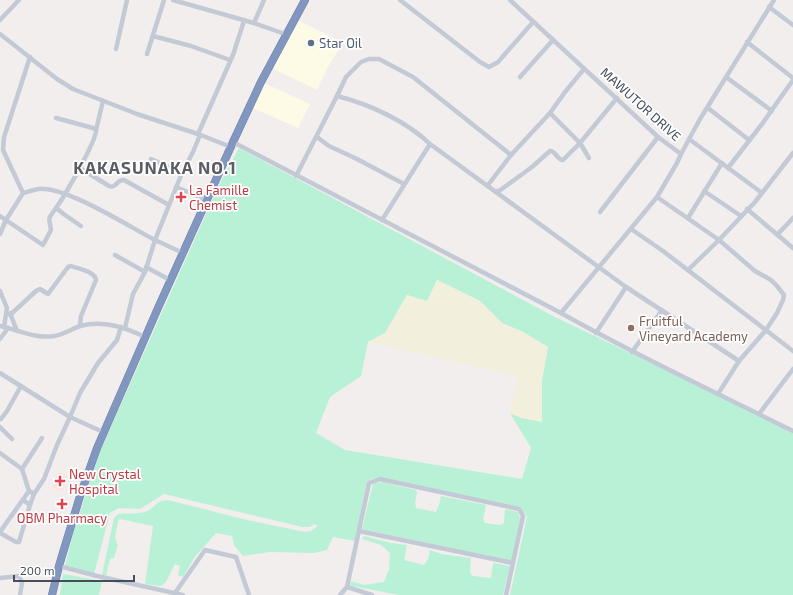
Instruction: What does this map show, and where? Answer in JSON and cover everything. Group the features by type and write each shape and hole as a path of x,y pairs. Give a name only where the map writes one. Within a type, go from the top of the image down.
{"highway":[{"path":"52,595 80,496 103,432 232,144 286,34 305,0"}],"street":[{"path":"0,20 19,0"},
{"path":"116,49 127,0"},
{"path":"147,54 164,0"},
{"path":"173,0 254,23 286,34"},
{"path":"254,23 264,0"},
{"path":"400,0 480,62 489,67 498,62 533,22"},
{"name":"MAWUTOR DRIVE","path":"510,0 658,137 681,154 657,197 561,313"},
{"path":"681,154 700,119 774,0"},
{"path":"769,7 793,25"},
{"path":"29,490 0,532 16,542 19,542 34,494 44,479 80,393 98,363 116,340 123,327 133,294 145,269 176,187 193,152 244,21"},
{"path":"0,34 57,79 84,94 199,135 232,144 382,220 671,372 793,431"},
{"path":"153,36 191,46 230,60"},
{"path":"520,77 553,40"},
{"path":"728,168 772,111 793,79 747,42"},
{"path":"23,193 1,150 30,57"},
{"path":"296,176 346,77 361,62 379,59 414,77 511,155"},
{"path":"488,185 511,155 550,113 584,69"},
{"path":"726,77 772,111"},
{"path":"337,96 356,101 385,114 413,131 626,287 739,361"},
{"path":"496,191 499,191 532,167 550,151 554,152 562,160 580,143 617,98"},
{"path":"0,216 43,245 51,230 48,218 56,208 80,168 95,137 103,101"},
{"path":"708,108 749,140"},
{"path":"550,113 580,143 590,158"},
{"path":"56,118 87,126 96,130"},
{"path":"317,137 329,146 404,184"},
{"path":"600,212 658,137"},
{"path":"689,139 762,193"},
{"path":"382,220 430,144"},
{"path":"688,270 719,240 762,193 793,153"},
{"path":"151,159 182,173"},
{"path":"688,218 722,163"},
{"path":"80,168 112,187 121,180 124,180 169,205"},
{"path":"176,187 207,200"},
{"path":"0,234 6,220 23,193 38,189 65,193 183,253"},
{"path":"704,191 740,216"},
{"path":"657,197 719,240 756,271 771,280 784,295 777,313 766,330 739,361 718,394"},
{"path":"56,208 81,226"},
{"path":"747,209 793,248"},
{"path":"778,234 793,218"},
{"path":"631,229 688,270 793,351"},
{"path":"115,255 170,280"},
{"path":"10,315 36,290 40,290 48,294 70,266 93,274 96,280 81,316 80,326"},
{"path":"596,333 626,287"},
{"path":"0,291 18,331"},
{"path":"0,339 4,327 7,308"},
{"path":"632,352 662,310"},
{"path":"4,327 37,336 55,336 61,335 80,326 100,323 123,327 145,338"},
{"path":"759,414 793,368"},
{"path":"0,373 70,417 103,432"},
{"path":"0,419 7,411 22,386"},
{"path":"0,427 12,439"},
{"path":"22,469 42,438"},
{"path":"0,453 22,469 29,490 34,494"},
{"path":"340,595 347,587 369,483 380,479 519,509 523,516 506,595"},
{"path":"23,500 30,505"},
{"path":"359,531 513,563"},
{"path":"175,593 205,550 236,558 249,595"},
{"path":"59,566 182,595"},
{"path":"0,578 18,575 22,583 20,595"},
{"path":"347,587 372,595"}],"shaded area":[{"path":"298,20 343,43 328,67 317,90 272,68"},
{"path":"264,83 310,104 298,128 253,108"},
{"name":"New Crystal Hospital","path":"58,472 67,474 63,492 52,488"}],"green space":[{"path":"239,148 553,316 793,431 793,595 510,595 527,517 520,507 381,478 371,479 366,485 355,541 333,537 327,550 314,553 270,552 243,556 234,545 232,536 216,533 194,558 183,577 178,575 180,566 175,564 166,582 161,586 145,584 153,526 120,519 118,521 115,538 118,545 114,558 110,559 106,576 102,575 114,518 118,514 145,512 164,500 305,532 311,531 318,526 314,524 310,527 302,527 164,494 140,509 119,508 110,513 94,574 65,566 74,530 100,451 218,187","holes":["437,280 480,301 502,323 523,332 548,347 542,380 542,421 522,418 510,413 531,448 522,479 345,450 316,433 330,397 361,376 368,342 385,333 407,295 427,302"]},
{"path":"383,482 416,490 416,508 436,512 441,496 486,505 483,519 485,523 500,525 504,523 505,509 518,512 520,518 512,561 362,529 373,483"},
{"path":"364,536 391,543 407,545 404,560 424,565 428,559 430,550 441,554 471,558 470,573 473,576 491,578 493,563 510,566 503,595 399,595 352,586 350,585 351,581 364,585 384,582 389,569 390,553 381,545 362,539"},
{"path":"63,574 102,581 99,595 60,595"}],"sand":[{"path":"437,280 480,301 502,323 523,332 548,347 542,380 542,422 522,418 510,413 518,376 368,342 385,333 407,295 427,301"}],"place":[{"name":"Star Oil","path":"311,43"},
{"name":"La Famille Chemist","path":"181,197"},
{"name":"Fruitful Vineyard Academy","path":"631,328"},
{"name":"New Crystal Hospital","path":"60,481"},
{"name":"OBM Pharmacy","path":"62,504"}],"district":[{"name":"KAKASUNAKA NO.1","path":"155,167"}]}
